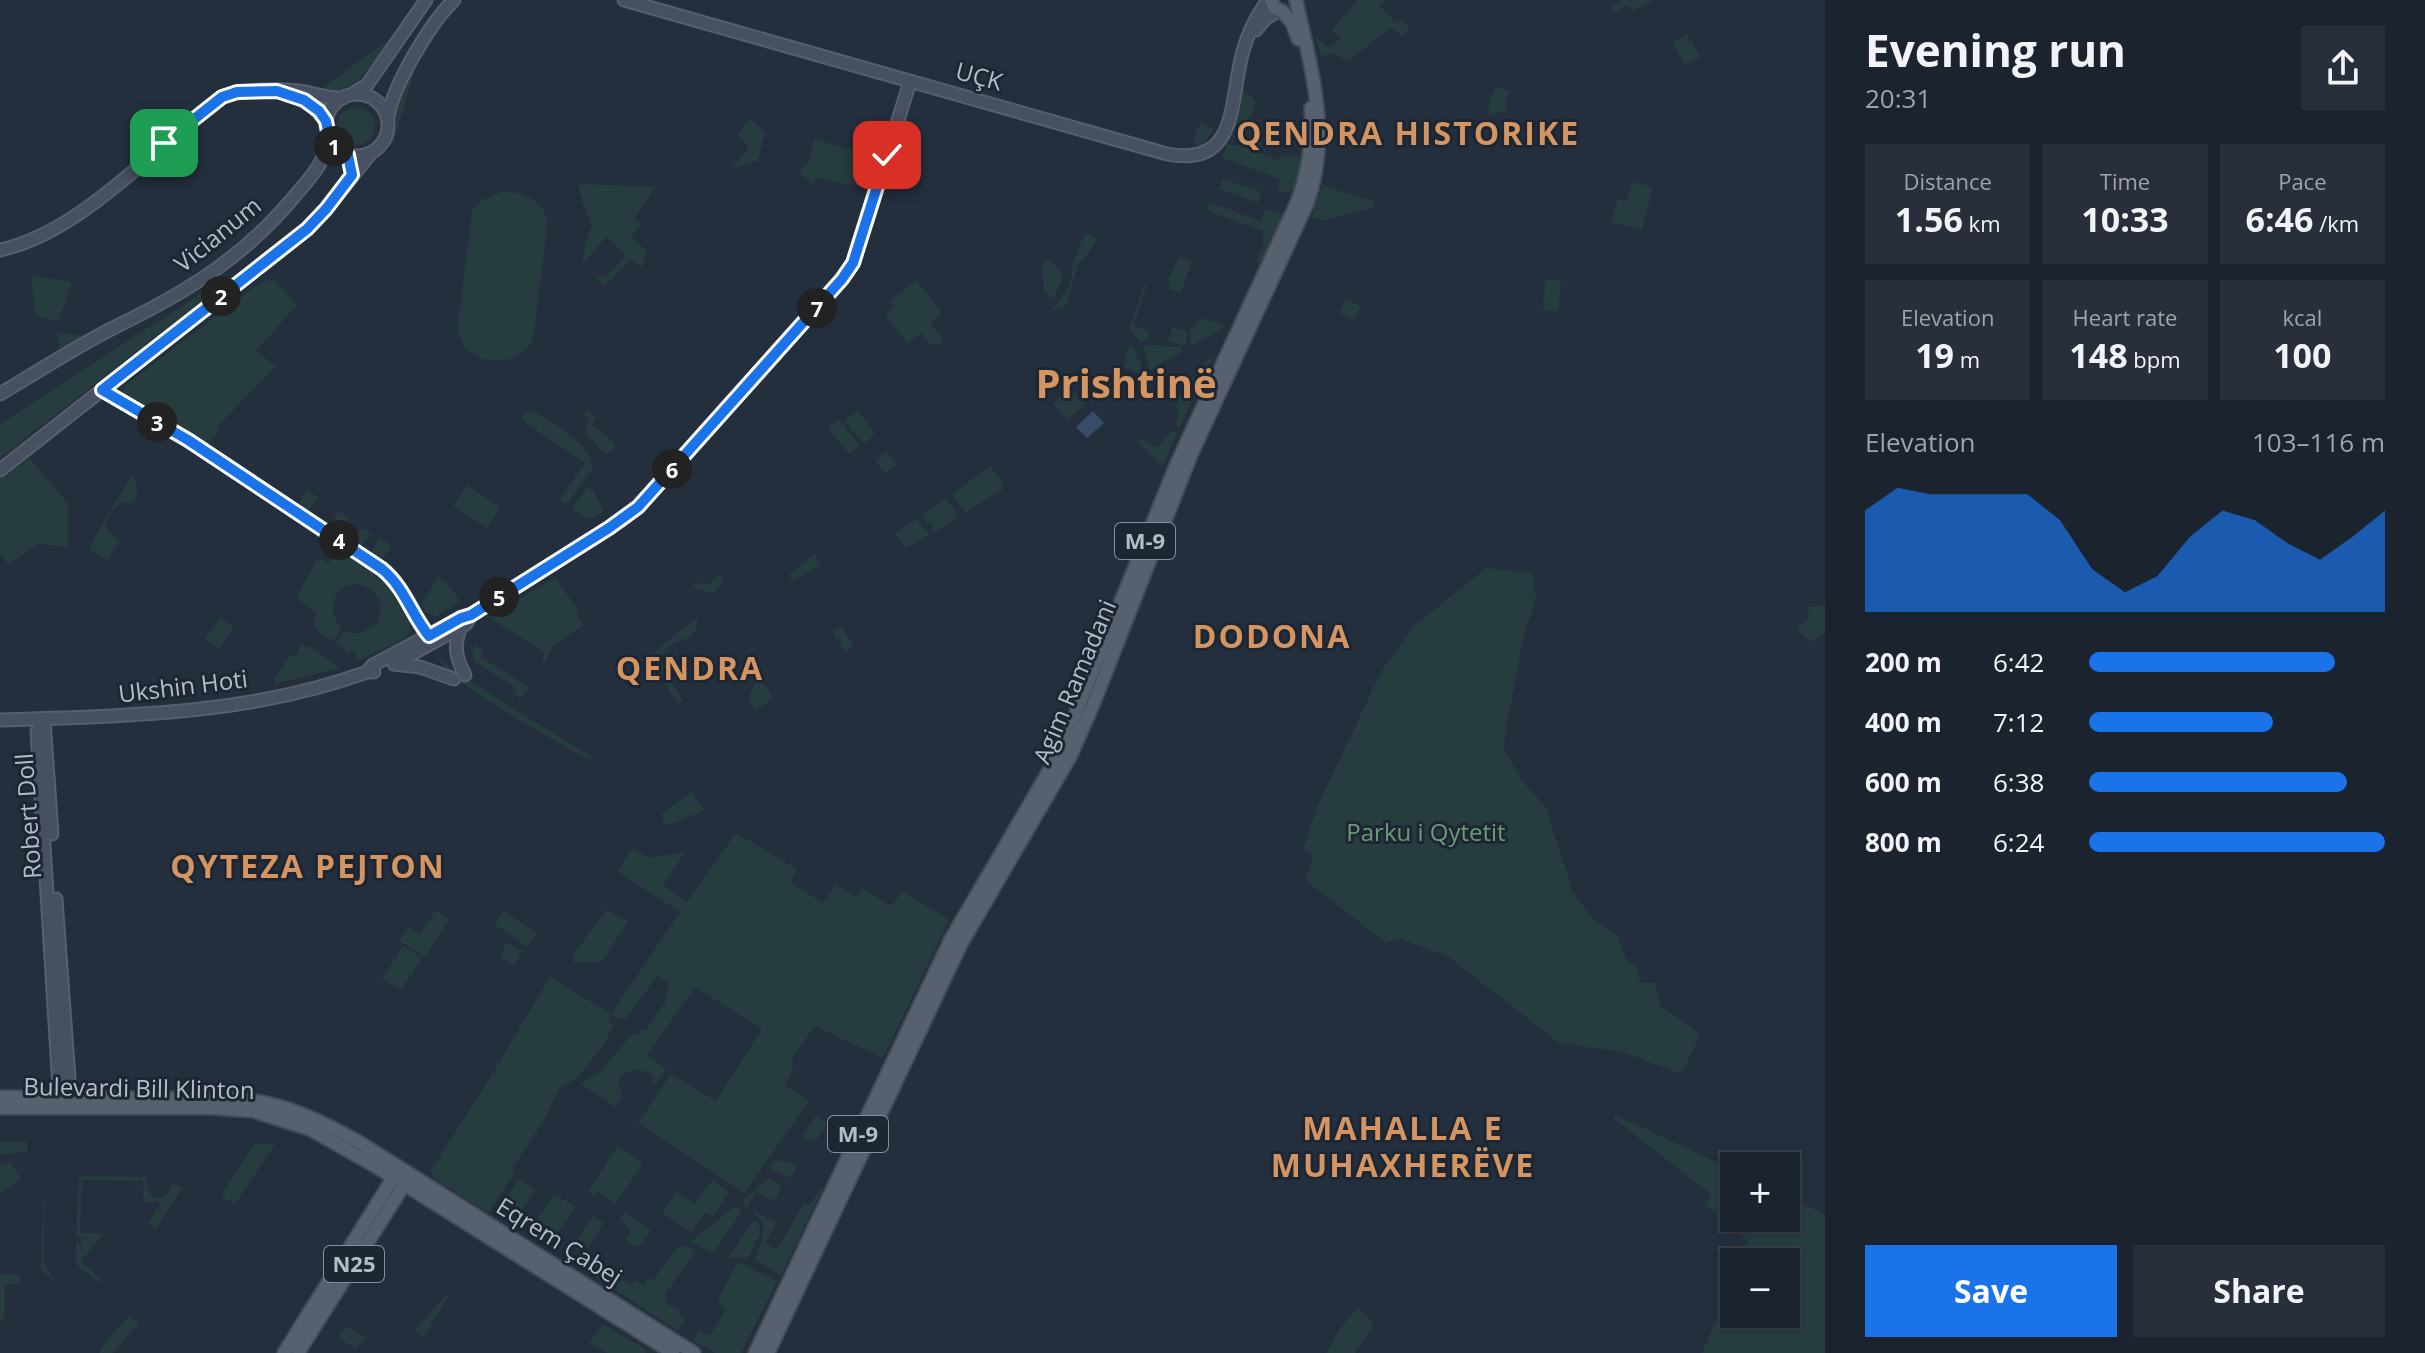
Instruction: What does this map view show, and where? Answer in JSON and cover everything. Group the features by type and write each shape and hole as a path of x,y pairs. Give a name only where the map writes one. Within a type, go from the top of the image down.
{"main road":[{"path":"0,250 31,240 81,211 222,97 237,92 292,90 329,98 369,92 426,0"},
{"path":"0,470 307,229 381,145 386,135 387,104 426,35 454,0"},
{"name":"UÇK","path":"624,0 1167,154 1193,157 1212,149 1223,138 1245,43 1275,6"},
{"name":"M-9","path":"1275,6 1290,9 1296,0"},
{"name":"Agim Ramadani","path":"759,1352 959,923 1060,752 1177,463 1292,237 1315,182 1320,148 1319,110 1296,0"},
{"name":"Agim Ramadani","path":"759,1352 965,937 1061,774 1087,719 1226,364 1306,178 1311,150 1311,112 1304,69 1295,29 1275,6"},
{"path":"427,642 638,507 842,279 853,263 910,82"},
{"path":"277,91 311,104 326,127 330,151 359,157 371,153"},
{"path":"369,92 387,104"},
{"path":"326,127 332,106 346,97"},
{"name":"Vicianum","path":"0,394 160,306 241,251 291,201 330,151"},
{"path":"348,155 352,175"},
{"path":"102,390 188,440 382,569 399,585 427,642"},
{"path":"393,664 460,677 456,642 462,626 471,615"},
{"path":"427,642 462,626"},
{"name":"Ukshin Hoti","path":"0,720 111,718 188,711 293,694 376,672 427,642"},
{"name":"Ukshin Hoti","path":"367,672 373,665 427,642"},
{"name":"Robert Doll","path":"43,719 65,1102"},
{"name":"Bulevardi Bill Klinton","path":"0,1097 263,1112 310,1129 402,1176"},
{"name":"Bulevardi Bill Klinton","path":"0,1108 65,1102"},
{"name":"N25","path":"284,1353 402,1176"},
{"name":"N25","path":"298,1353 402,1176"},
{"name":"Eqrem Çabej","path":"402,1176 673,1353"},
{"name":"Eqrem Çabej","path":"402,1176 694,1353"}],"green space":[{"path":"1357,0 1385,0 1379,6 1395,22 1402,20 1410,29 1402,37 1391,27 1347,62 1335,53 1322,56 1314,36 1328,48 1341,38 1332,30"},
{"path":"1622,0 1654,0 1633,11 1628,5 1614,13 1612,6"},
{"path":"1687,34 1700,57 1685,65 1672,43"},
{"path":"385,42 375,60 354,83 324,92 325,86"},
{"path":"416,65 393,144 390,143 395,107"},
{"path":"1496,87 1511,92 1506,97 1506,110 1489,116 1489,102"},
{"path":"1242,92 1252,96 1256,103 1244,136 1237,139 1233,138"},
{"path":"356,107 370,112 375,126 370,140 356,145 342,140 337,126 342,112"},
{"path":"750,119 765,132 758,161 736,167 733,166 748,145 737,134"},
{"path":"1200,123 1214,129 1202,146 1193,142"},
{"path":"1258,129 1263,132 1259,153 1279,160 1281,156 1296,155 1305,159 1295,189 1286,193 1277,189 1280,179 1222,158 1227,144 1246,144"},
{"path":"814,139 872,156 862,187 816,178 812,185 799,171 808,162"},
{"path":"1223,179 1262,192 1258,203 1219,189"},
{"path":"1632,182 1653,187 1642,230 1611,222 1617,199 1627,202"},
{"path":"578,184 655,187 634,219 641,223 631,238 648,251 641,267 630,259 603,285 593,273 605,278 626,255 606,237 582,265 585,244 592,227"},
{"path":"1322,185 1375,202 1372,208 1325,220 1311,218"},
{"path":"502,192 531,198 541,207 548,221 533,341 526,350 507,360 483,359 466,349 457,331 472,211 482,200"},
{"path":"1209,202 1261,221 1266,209 1285,215 1262,264 1256,262 1263,246 1263,231 1206,210"},
{"path":"1085,232 1097,239 1084,260 1079,262 1066,306 1052,310 1070,286 1073,264"},
{"path":"1179,257 1192,262 1181,293 1169,289 1171,283 1167,282"},
{"path":"1048,259 1063,274 1052,299 1044,291 1041,265"},
{"path":"31,275 72,282 59,321 35,316"},
{"path":"1545,279 1561,281 1558,311 1543,310"},
{"path":"916,280 942,313 930,323 944,341 938,346 929,343 921,333 907,343 885,314 894,307 890,301"},
{"path":"275,281 297,305 256,351 276,366 218,426 217,433 207,446 121,392 127,384 254,287"},
{"path":"1145,284 1134,325 1150,332 1141,343 1129,329"},
{"path":"202,293 205,298 0,458 0,424"},
{"path":"1346,299 1361,307 1353,320 1339,312"},
{"path":"1201,318 1226,326 1191,346 1190,329"},
{"path":"1173,327 1187,332 1186,346 1167,342"},
{"path":"57,332 94,337 60,353"},
{"path":"1131,345 1139,356 1135,358 1136,361 1140,359 1142,375 1124,367"},
{"path":"1143,347 1181,347 1183,351 1150,370"},
{"path":"1213,355 1179,428 1176,426 1179,413 1176,408 1179,396 1192,385 1187,380 1190,376 1194,379 1202,369 1200,366"},
{"path":"1070,389 1085,404 1068,420 1053,404"},
{"path":"529,410 562,429 590,456 592,469 568,503 560,499 585,463 526,423 521,418"},
{"path":"588,410 597,417 592,425 616,444 613,451 605,454 586,433 585,425 589,420 584,415"},
{"path":"858,410 875,434 864,444 845,421"},
{"path":"838,419 860,446 849,454 828,428"},
{"path":"1171,430 1177,433 1163,466 1138,442 1142,439 1158,448"},
{"path":"886,451 897,465 885,474 875,460"},
{"path":"30,458 68,504 68,547 38,544 8,565 0,553 0,479"},
{"path":"990,466 1003,482 1003,489 964,511 952,494"},
{"path":"132,475 137,489 135,500 132,503 120,502 106,523 108,531 120,541 107,560 90,549 91,543"},
{"path":"467,485 500,508 487,528 453,506"},
{"path":"588,487 593,490 603,509 602,513 589,519 574,510 574,505"},
{"path":"307,490 318,497 307,513 296,507"},
{"path":"946,498 957,518 934,533 933,523 921,515"},
{"path":"338,511 349,518 346,523 358,532 362,528 371,533 359,550 329,530"},
{"path":"916,519 930,535 905,548 895,534"},
{"path":"379,537 391,546 380,563 370,555"},
{"path":"338,550 388,586 407,611 410,625 406,638 359,660 355,658 357,653 351,650 349,653 335,644 344,631 358,634 377,624 381,604 374,592 354,584 344,587 337,594 333,603 334,615 341,629 333,641 320,634 314,625 316,613 296,598 318,558 329,563"},
{"path":"815,554 821,565 792,581 789,575"},
{"name":"Parku i Qytetit","path":"1486,568 1533,574 1536,600 1524,633 1503,746 1522,781 1546,807 1573,893 1593,919 1618,936 1627,961 1637,967 1640,983 1655,983 1660,1006 1693,1028 1699,1037 1682,1074 1622,1052 1559,1043 1449,957 1399,938 1386,943 1305,880 1314,854 1303,849 1317,807 1382,670 1414,626"},
{"path":"719,575 724,580 714,594 695,588 693,582 708,585"},
{"path":"438,577 447,583 460,601 435,617 421,605"},
{"path":"555,578 579,611 576,614 584,625 553,646 545,663 542,661 544,652 488,617"},
{"path":"1825,605 1825,633 1810,642 1796,629 1810,617 1807,607"},
{"path":"697,617 694,633 672,644 662,656 664,670 683,701 678,704 650,661 651,655"},
{"path":"220,618 234,627 219,649 205,639"},
{"path":"841,626 853,646 845,652 832,631"},
{"path":"301,644 341,668 274,684 291,654 296,656"},
{"path":"475,645 484,651 481,657 529,687 521,699 513,694 517,688 475,662 472,652"},
{"path":"435,655 458,674 592,757 588,759 482,697"},
{"path":"758,675 773,698 756,710 748,700"},
{"path":"691,792 705,810 667,826 661,815"},
{"path":"736,833 797,869 790,882 823,903 836,884 856,897 862,888 891,906 903,891 949,920 883,1058 815,1026 792,1058 793,1069 785,1084 809,1101 744,1193 638,1123 671,1074 716,1101 762,1029 695,987 647,1055 666,1069 654,1086 651,1074 638,1070 627,1073 619,1078 621,1097 616,1107 580,1083 599,1073 632,1034 638,1035 640,1029 646,1030 666,1001 669,983 657,976 625,1020 610,1015 609,1022 614,1025 602,1047 576,1079 560,1087 544,1120 513,1167 514,1174 488,1213 434,1178 431,1170 550,977 611,1014 680,912 617,871 632,849 650,858 685,852 663,885 687,902"},
{"path":"436,910 449,919 425,957 399,941 408,927 420,934"},
{"path":"606,910 628,921 602,962 574,963 574,954"},
{"path":"504,911 537,933 528,947 494,924"},
{"path":"507,942 523,951 514,966 500,957"},
{"path":"403,946 422,958 401,990 382,979"},
{"path":"816,1115 828,1123 815,1142 802,1137"},
{"path":"1615,1115 1720,1164 1720,1217 1705,1204 1712,1195 1614,1119"},
{"path":"0,1142 27,1142 27,1152 0,1155"},
{"path":"254,1144 275,1144 235,1204 221,1196"},
{"path":"618,1145 643,1164 613,1207 613,1202 598,1192 594,1196 588,1192"},
{"path":"774,1160 794,1164 796,1168 791,1178 770,1169"},
{"path":"11,1162 21,1180 0,1193 0,1165"},
{"path":"147,1177 148,1190 155,1197 165,1197 173,1183 182,1188 156,1229 148,1224 161,1202 144,1202 143,1181 82,1180 80,1233 104,1233 81,1261 102,1280 98,1282 76,1264 76,1241 81,1249 81,1236 76,1237 79,1178"},
{"path":"768,1178 782,1187 774,1201 756,1192 747,1207 743,1204 744,1200"},
{"path":"44,1179 44,1263 59,1287 41,1269"},
{"path":"519,1179 535,1190 521,1211 506,1200"},
{"path":"712,1180 729,1192 713,1216 706,1212 692,1233 662,1213 676,1192 695,1204"},
{"path":"821,1187 781,1275 754,1259 761,1243 764,1223 753,1213 755,1211 776,1223 765,1243 777,1250 804,1203 810,1205"},
{"path":"554,1194 576,1207 557,1234 537,1220"},
{"path":"1800,1202 1825,1215 1825,1353 1702,1353 1720,1311 1720,1328 1800,1328 1800,1248 1747,1248 1749,1242 1737,1232 1800,1232"},
{"path":"735,1206 742,1211 713,1253 690,1242"},
{"path":"624,1212 651,1230 639,1247 625,1241 631,1229 619,1220"},
{"path":"593,1216 604,1223 584,1253 572,1246"},
{"path":"754,1220 759,1223 760,1234 748,1258 728,1258"},
{"path":"680,1245 696,1250 666,1293 667,1304 679,1310 680,1316 686,1319 678,1331 583,1269 589,1258 631,1285 635,1280 644,1285 648,1279 652,1281"},
{"path":"738,1262 777,1281 741,1353 715,1353 693,1340 699,1331 710,1336 725,1311 718,1299"},
{"path":"0,1275 19,1275 19,1284 5,1285 5,1316 0,1323"},
{"path":"449,1293 424,1337 414,1330"},
{"path":"1358,1307 1374,1324 1355,1353 1327,1353 1338,1331"},
{"path":"130,1316 139,1323 113,1353 99,1353 105,1342"},
{"path":"603,1324 645,1349 646,1353 608,1353 589,1343"},
{"path":"346,1326 366,1338 355,1349 338,1337"}],"water":[{"path":"1093,411 1104,423 1087,438 1076,427"}],"district":[{"name":"QENDRA HISTORIKE","path":"1408,134"},
{"name":"Prishtinë","path":"1126,384"},
{"name":"DODONA","path":"1272,637"},
{"name":"QENDRA","path":"690,669"},
{"name":"QYTEZA PEJTON","path":"308,867"},
{"name":"MAHALLA E MUHAXHERËVE","path":"1403,1148"}],"route":[{"path":"164,143 222,97 237,92 277,91 304,100 323,115 330,141 335,148 348,155 352,175 307,229 102,390 188,440 382,569 399,585 429,636 471,615 638,507 842,279 853,263 887,155"}]}
